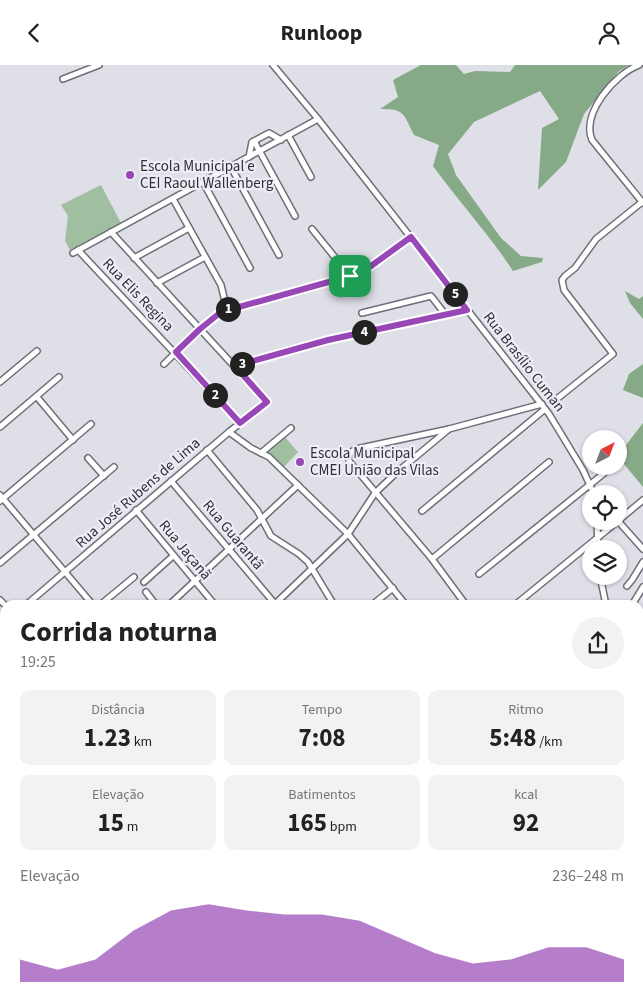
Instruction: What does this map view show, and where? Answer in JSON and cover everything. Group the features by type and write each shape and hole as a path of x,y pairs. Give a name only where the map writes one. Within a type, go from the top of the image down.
{"street":[{"path":"63,79 99,65"},
{"name":"Rua Brasílio Cuman","path":"273,65 318,119 543,406 558,427 590,483"},
{"path":"558,398 613,355 564,290 562,280 565,275 575,268 596,239 642,203 590,138 592,118 600,100 622,74 639,65"},
{"path":"318,119 111,232 235,366 328,340 467,310"},
{"path":"248,157 252,142 269,133 281,140"},
{"path":"288,135 311,177"},
{"path":"254,141 295,216"},
{"path":"231,167 279,255"},
{"path":"202,182 250,268"},
{"path":"173,199 221,285 227,310"},
{"path":"134,258 189,228"},
{"path":"312,229 350,276"},
{"name":"Rua Elis Regina","path":"111,232 76,251 176,352 240,423"},
{"path":"164,363 214,316 227,310 350,276 371,266 411,237"},
{"path":"157,283 205,257"},
{"path":"362,313 431,296 445,315"},
{"path":"0,382 37,351"},
{"name":"Rua José Rubens de Lima","path":"32,600 207,450 267,402 235,366"},
{"path":"0,427 60,377"},
{"path":"37,397 73,440"},
{"path":"462,600 432,559 349,461 350,452 356,449 543,406"},
{"path":"422,511 543,406"},
{"path":"88,600 1,498 91,424"},
{"path":"261,453 291,428"},
{"path":"280,600 348,535 375,493 449,429"},
{"path":"229,432 269,457 298,485 348,535 402,600"},
{"path":"207,450 257,510 271,536 300,555 313,569 331,600"},
{"path":"88,458 104,476"},
{"path":"432,559 550,462"},
{"path":"0,563 114,467"},
{"path":"479,574 601,475"},
{"name":"Rua Guarantã","path":"171,481 271,600"},
{"path":"174,600 298,485"},
{"path":"627,513 643,500"},
{"name":"Rua Jaçanã","path":"136,510 211,600"},
{"path":"597,530 597,538"},
{"path":"521,600 607,530"},
{"path":"626,530 643,549"},
{"path":"144,582 173,556"},
{"path":"626,586 643,562"},
{"path":"106,600 134,577"},
{"path":"602,585 605,600"},
{"path":"635,600 643,587"},
{"path":"378,600 393,588"},
{"path":"146,591 152,600"}],"green space":[{"path":"421,65 456,65 464,74 475,71 510,72 515,65 629,65 618,72 584,114 566,162 538,190 542,128 559,119 540,91 474,122 448,154 456,175 501,238 521,256 543,258 542,262 513,271 433,166 439,145 414,135 403,114 395,110 380,109 398,97 393,80"},
{"path":"101,185 121,223 70,250 65,241 68,216 61,205"},
{"path":"625,291 639,299 643,296 643,319 630,303"},
{"path":"643,364 643,398 623,390 629,374"},
{"path":"643,423 643,487 628,469 628,442"},
{"path":"284,436 298,452 283,468 266,451"}],"place":[{"name":"Escola Municipal e CEI Raoul Wallenberg","path":"130,175"},
{"name":"Escola Municipal CMEI União das Vilas","path":"300,462"}],"route":[{"path":"411,237 467,310 328,340 235,366 267,402 240,423 176,352 214,316 221,312 350,276 386,257 411,237"}]}
